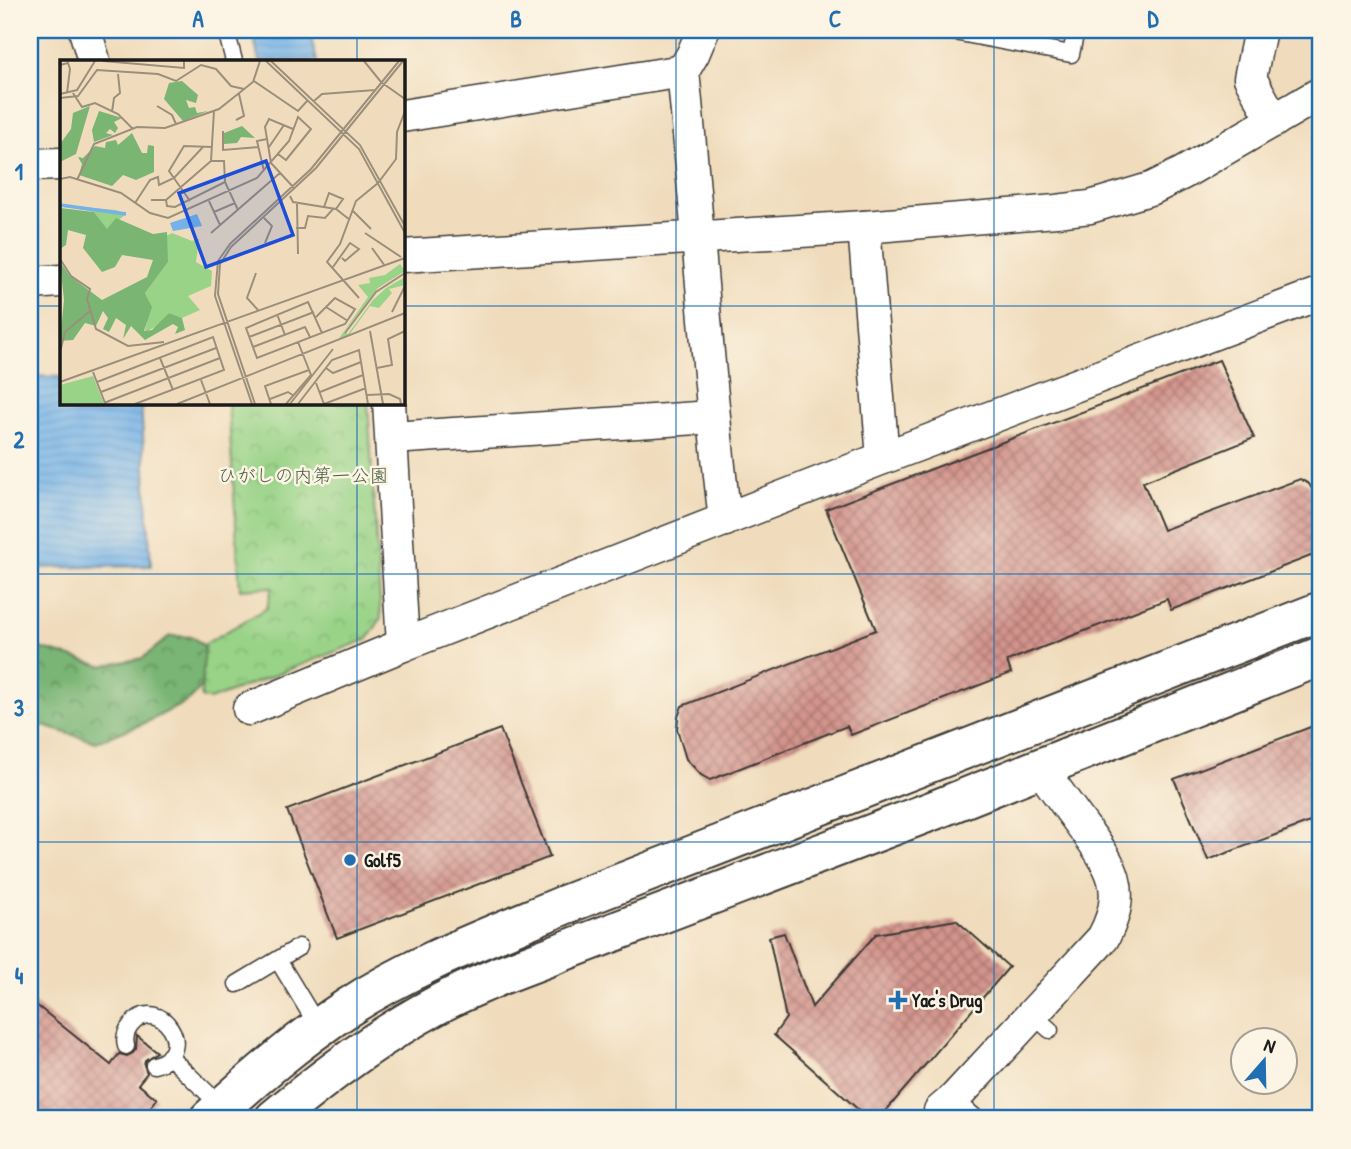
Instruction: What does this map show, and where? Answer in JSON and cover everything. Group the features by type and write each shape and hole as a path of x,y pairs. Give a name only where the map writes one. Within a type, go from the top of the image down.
{"street":[{"path":"85,30 94,60"},
{"path":"703,30 683,71 713,417 725,520"},
{"path":"1260,30 1250,78 1274,121"},
{"path":"404,116 683,71"},
{"path":"404,256 864,227 1090,206 1153,188 1321,93"},
{"path":"30,165 60,164"},
{"path":"864,227 883,458"},
{"path":"30,283 60,281"},
{"path":"249,709 403,645 883,458 1321,293"},
{"path":"389,404 403,645"},
{"path":"392,438 713,417"},
{"path":"216,1113 293,1045 359,1001 447,953 1321,611"},
{"path":"274,1119 321,1079 372,1043 438,1004 501,975 937,809 1039,766 1321,656"},
{"path":"951,1112 1041,1022 1102,938 1112,917 1117,895 1111,867 1039,766"}],"lane":[{"path":"226,30 234,60"},
{"path":"944,30 1071,54 1076,30"},
{"path":"237,984 299,947"},
{"path":"278,960 319,1028"},
{"path":"126,1046 124,1023 144,1016 165,1020 175,1040 173,1051 166,1060 154,1065"},
{"path":"169,1056 216,1113"}],"green space":[{"name":"ひがしの内第一公園","path":"228,404 368,404 381,618 368,639 210,700 201,697 205,644 267,608 272,587 240,589"},
{"path":"170,636 193,637 211,652 205,682 190,700 147,722 96,742 30,722 30,645 102,666 143,658"}],"water":[{"path":"252,30 309,30 317,60 259,60"},
{"path":"30,376 60,377 60,404 141,404 151,566 30,568"}],"building":[{"path":"1219,360 1254,438 1143,482 1163,530 1300,479 1309,484 1321,503 1321,552 1171,610 1167,599 1007,661 1011,673 851,735 847,726 710,780 701,775 686,759 677,729 682,706 876,630 826,509"},
{"path":"1321,723 1321,818 1208,860 1174,779"},
{"path":"500,729 550,857 337,938 287,810"},
{"path":"956,920 1009,967 879,1119 869,1119 774,1035 786,1018 769,937 784,933 812,1007 876,934"},
{"path":"30,1000 111,1065 119,1054 127,1056 133,1053 137,1036 157,1052 145,1060 147,1073 138,1084 157,1099 141,1119 44,1119 30,1108"}],"place":[{"name":"Golf5","path":"350,860"},
{"name":"Yac's Drug","path":"898,1000"}]}
